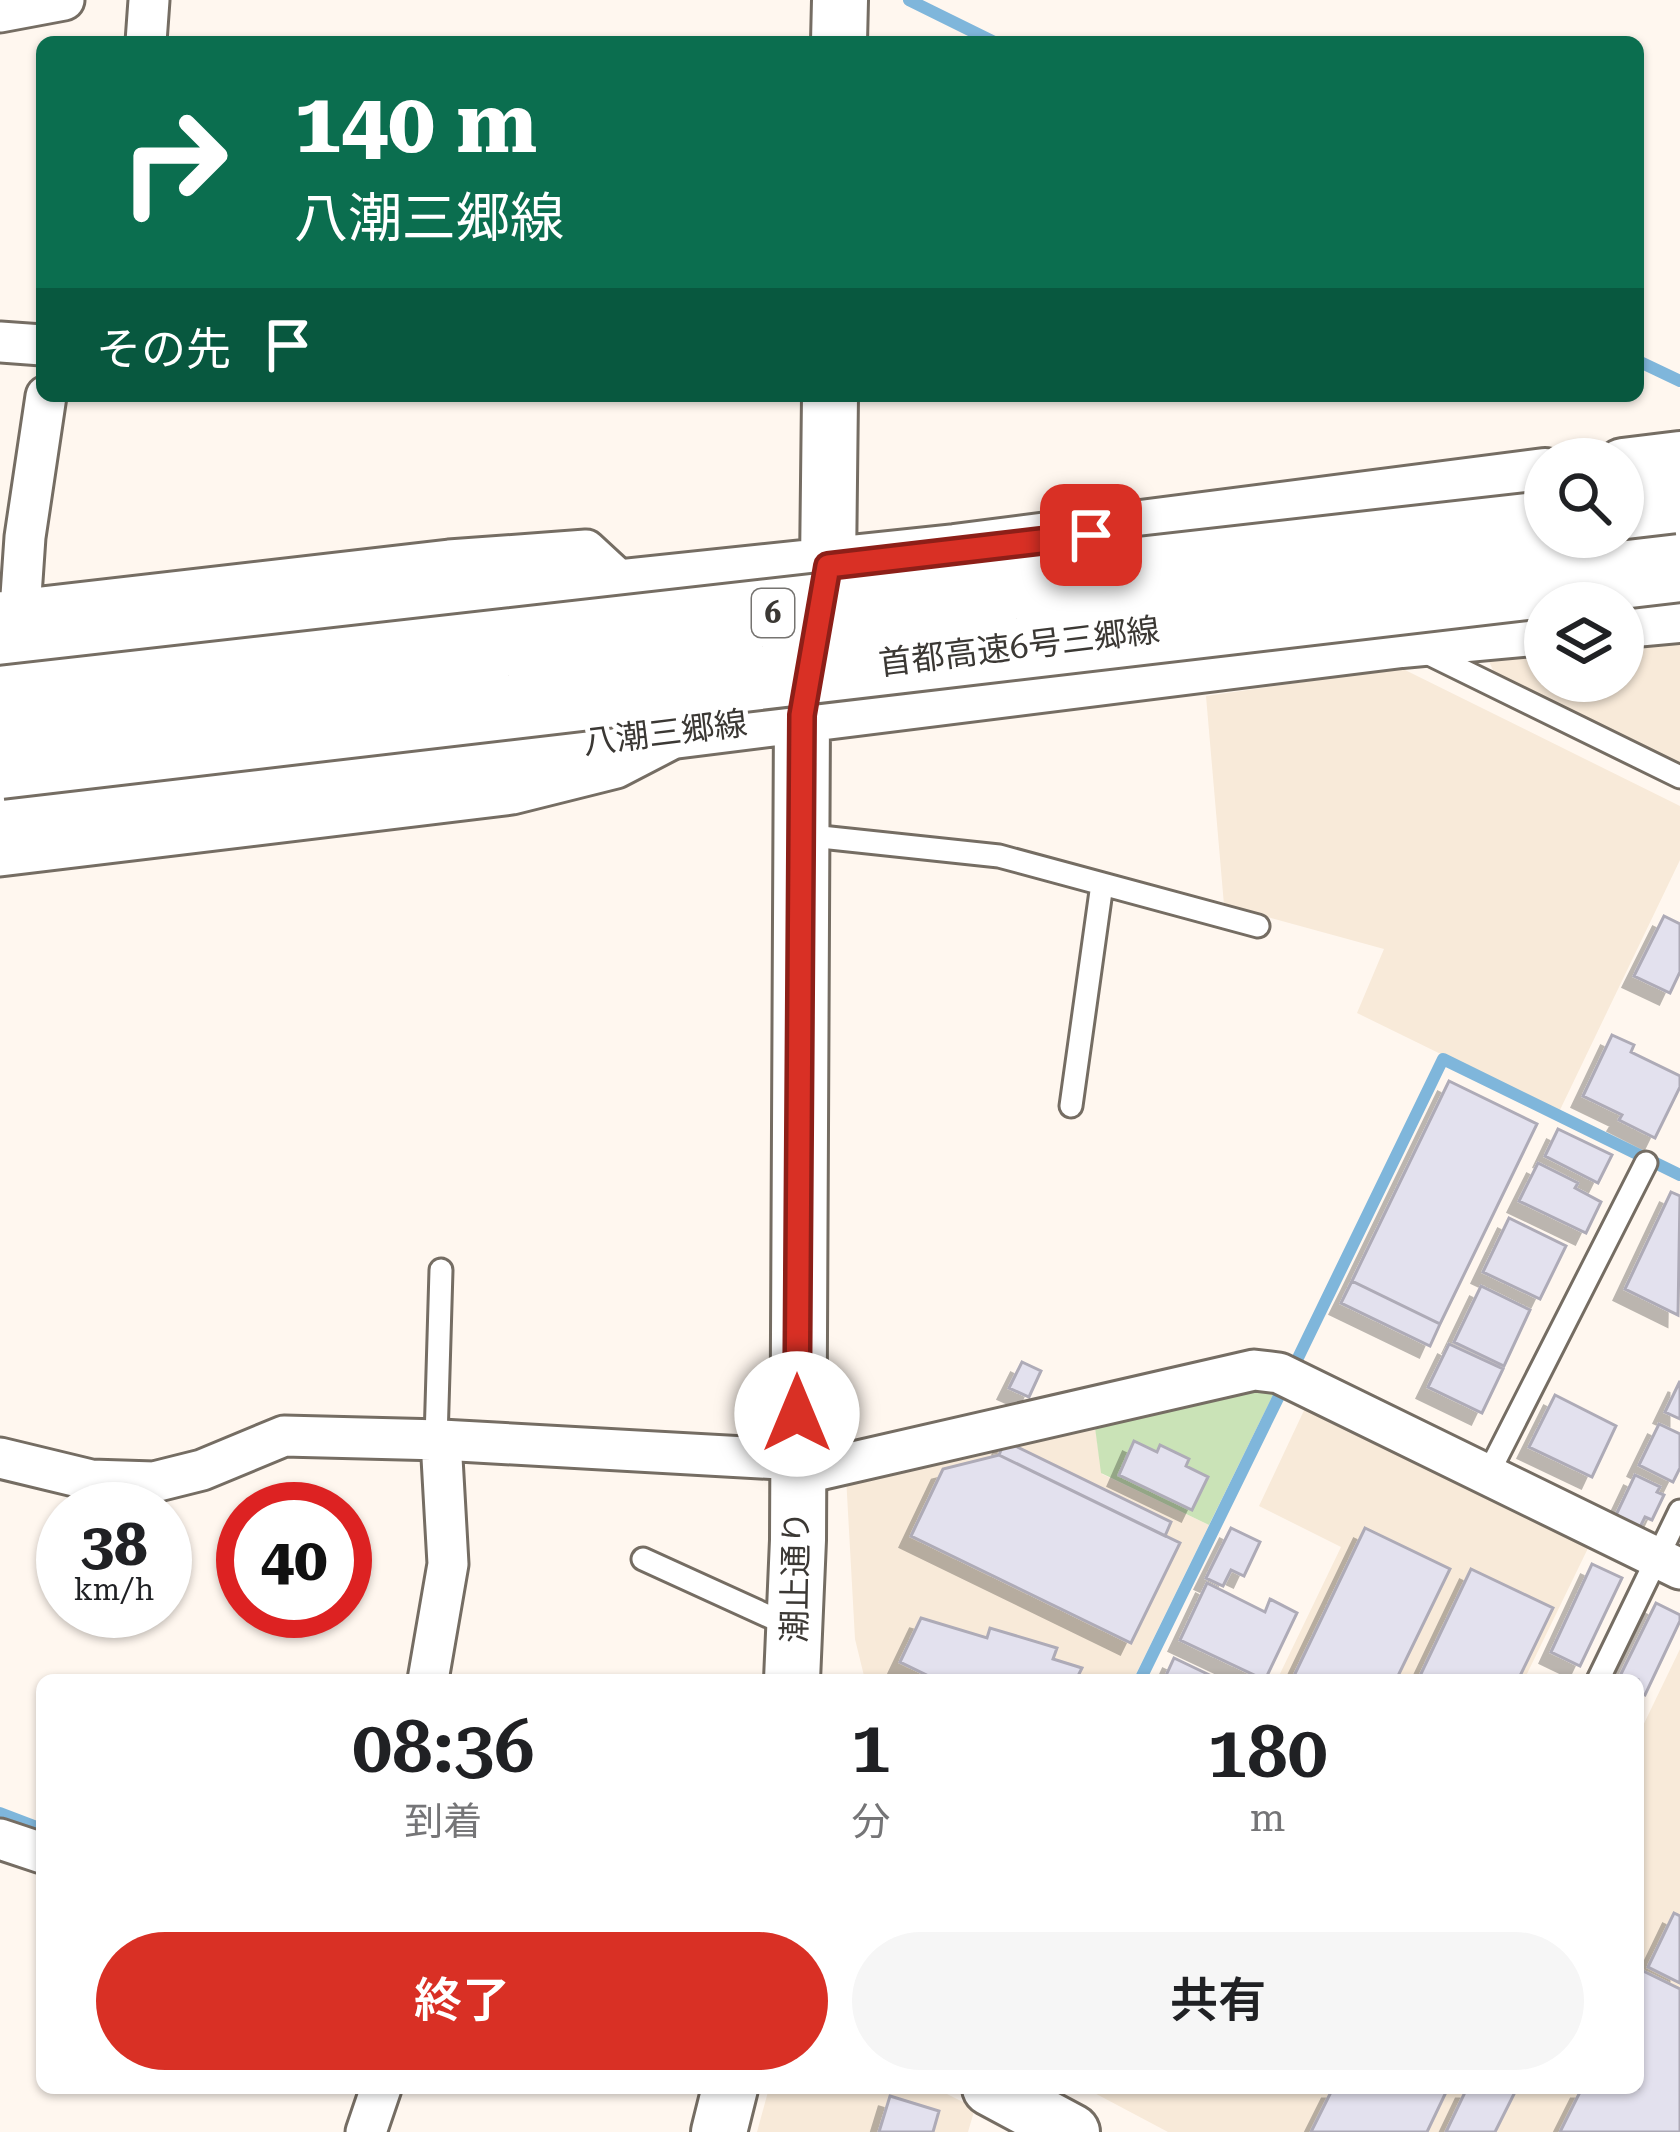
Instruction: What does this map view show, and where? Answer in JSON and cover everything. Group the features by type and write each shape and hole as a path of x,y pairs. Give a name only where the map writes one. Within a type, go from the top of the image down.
{"highway":[{"path":"1644,513 1680,509"},
{"name":"首都高速6号三郷線","path":"10,645 1524,527"},
{"name":"首都高速6号三郷線","path":"0,766 1680,568"}],"main road":[{"path":"838,36 840,0"},
{"name":"潮止通り","path":"794,1654 802,715 828,566 830,402"},
{"path":"1644,463 1680,459"},
{"path":"10,645 828,566 1524,479"},
{"path":"1644,618 1680,615"},
{"name":"八潮三郷線","path":"25,812 1401,640 1524,629"},
{"path":"719,2132 728,2094"},
{"path":"995,2105 1072,2132"}],"street":[{"path":"0,11 64,0"},
{"path":"146,36 149,0"},
{"path":"0,342 36,345"},
{"path":"10,645 45,402"},
{"path":"0,856 512,794 616,769 689,730"},
{"path":"0,1457 92,1480 154,1482 202,1470 284,1436 438,1440 797,1467 1254,1370 1279,1373 1668,1563"},
{"path":"429,1674 448,1564 438,1440"},
{"path":"0,1839 36,1850"},
{"path":"366,2132 379,2094"}],"lane":[{"path":"1401,640 1680,777"},
{"path":"802,835 999,856 1258,926"},
{"path":"1072,1106 1102,884"},
{"path":"1488,1474 1646,1163"},
{"path":"438,1440 441,1270"},
{"path":"1602,1674 1668,1563 1680,1511"},
{"path":"643,1559 794,1654"}],"shaded area":[{"path":"1680,638 1680,765 1550,702 1644,702 1644,642"},
{"path":"1524,655 1524,689 1495,675 1488,659"},
{"path":"1401,668 1680,806 1680,860 1559,1112 1357,1013 1384,949 1224,905 1206,696"},
{"path":"1307,1404 1591,1542 1527,1674 1280,1674 1341,1547 1259,1506"},
{"path":"1094,1420 1102,1474 1209,1525 1136,1674 864,1674 855,1639 846,1476"},
{"path":"1680,1649 1680,2132 1168,2132 1096,2094 1644,2094 1644,1724"},
{"path":"767,2094 947,2094 975,2108 968,2132 757,2132"}],"green space":[{"path":"1262,1382 1276,1389 1209,1525 1101,1473 1094,1420"}],"building":[{"path":"1664,916 1680,924 1680,972 1670,993 1634,976"},
{"path":"1612,1035 1634,1045 1631,1052 1680,1076 1680,1087 1655,1138 1583,1096"},
{"path":"1449,1081 1537,1124 1440,1324 1352,1281"},
{"path":"1558,1129 1612,1155 1598,1183 1545,1156"},
{"path":"1538,1163 1578,1183 1575,1188 1601,1202 1586,1233 1519,1201"},
{"path":"1671,1192 1680,1196 1678,1315 1625,1289"},
{"path":"1509,1218 1566,1246 1540,1299 1483,1272"},
{"path":"1352,1281 1440,1324 1430,1346 1341,1303"},
{"path":"1481,1286 1530,1310 1504,1366 1454,1342"},
{"path":"1449,1344 1503,1369 1482,1413 1428,1387"},
{"path":"1022,1362 1041,1371 1029,1397 1009,1388"},
{"path":"1680,1381 1680,1419 1665,1412"},
{"path":"1555,1395 1616,1426 1592,1477 1529,1447"},
{"path":"1659,1424 1680,1434 1680,1468 1673,1482 1639,1465"},
{"path":"1005,1441 1171,1522 1165,1536 999,1455"},
{"path":"1134,1441 1157,1452 1160,1445 1189,1459 1186,1466 1208,1477 1192,1510 1119,1475"},
{"path":"999,1455 1180,1543 1131,1643 911,1536 943,1469"},
{"path":"1635,1475 1660,1487 1657,1492 1664,1495 1652,1520 1645,1517 1640,1527 1616,1515"},
{"path":"1231,1528 1260,1542 1244,1576 1231,1570 1223,1586 1206,1578"},
{"path":"1365,1528 1450,1569 1399,1674 1295,1674"},
{"path":"1592,1564 1622,1578 1580,1666 1551,1652"},
{"path":"1471,1569 1553,1608 1521,1674 1421,1674"},
{"path":"1207,1583 1265,1612 1270,1599 1297,1613 1268,1674 1252,1674 1180,1640"},
{"path":"1656,1603 1680,1615 1645,1695 1644,1674 1621,1674"},
{"path":"921,1618 987,1638 990,1628 1057,1648 1053,1659 1082,1668 1079,1674 925,1674 900,1662"},
{"path":"1174,1658 1207,1674 1167,1674"},
{"path":"1674,1913 1680,1916 1680,1983 1648,1967"},
{"path":"1644,1971 1680,1989 1680,2132 1560,2132 1579,2094 1644,2094"},
{"path":"1330,2094 1445,2094 1427,2132 1311,2132"},
{"path":"1464,2094 1514,2094 1495,2132 1446,2132"},
{"path":"890,2096 939,2111 933,2132 879,2132"}],"waterway":[{"path":"909,0 982,36"},
{"path":"1644,364 1680,381"},
{"path":"1296,1362 1443,1059 1680,1175"},
{"path":"1143,1674 1281,1392"},
{"path":"0,1813 36,1827"}],"route":[{"path":"797,1414 802,715 828,566 1091,535"}]}
